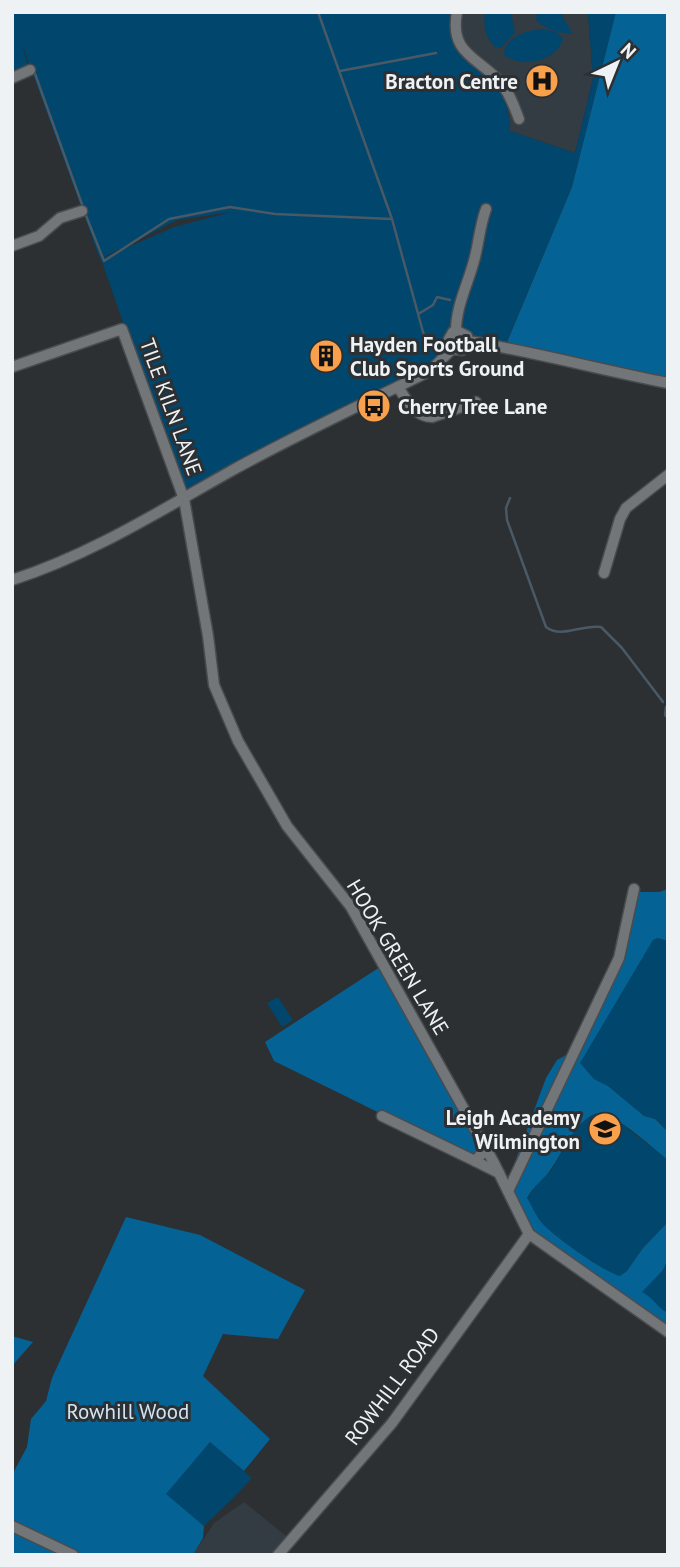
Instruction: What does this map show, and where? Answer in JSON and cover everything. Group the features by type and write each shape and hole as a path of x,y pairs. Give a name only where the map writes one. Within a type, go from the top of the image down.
{"street":[{"path":"457,12 457,42 504,86 519,119"},
{"path":"12,78 30,70"},
{"path":"452,349 449,339 456,331 459,307 475,257 486,209"},
{"path":"12,246 39,236 60,218 82,211"},
{"name":"TILE KILN LANE","path":"12,367 122,329 184,499"},
{"path":"456,331 463,333 468,341 525,350 668,383"},
{"path":"452,349 462,350 468,341"},
{"path":"12,580 85,549 184,499 231,471 430,371 452,349"},
{"path":"397,387 416,412 426,417 477,402"},
{"path":"604,573 620,519 626,508 668,475"},
{"name":"HOOK GREEN LANE","path":"184,499 214,685 238,741 287,826 351,907 509,1191 529,1234 668,1332"},
{"path":"509,1191 619,958 635,889"},
{"path":"382,1116 499,1173"},
{"path":"475,1161 486,1149"},
{"name":"ROWHILL ROAD","path":"278,1555 392,1423 529,1234"},
{"path":"12,1527 73,1555"}],"shaded area":[{"path":"12,12 450,12 453,41 466,59 493,82 501,93 507,107 510,131 575,153 593,78 588,14 616,12 572,187 505,346 468,342 456,337 446,356 430,371 184,498 101,259 174,227 231,212 177,220 100,259 22,44 29,70 12,78"},
{"name":"Bracton Centre","path":"450,12 597,12 588,15 593,78 575,153 510,131 508,109 501,93 462,55 452,40"},
{"path":"485,12 511,12 515,32 501,48 495,47 487,35"},
{"path":"537,12 560,12 572,33 558,32 543,26 536,20"},
{"path":"545,29 558,33 563,39 559,47 546,58 529,62 504,55 505,48 513,38 532,30"},
{"path":"658,938 668,941 668,1132 655,1119 644,1116 608,1086 594,1079 579,1063 653,940"},
{"path":"278,997 293,1020 282,1027 267,1003"},
{"path":"601,1112 618,1121 668,1160 668,1222 620,1276 591,1261 557,1236 542,1223 527,1199 552,1169 577,1128"},
{"path":"668,1259 668,1313 641,1292 663,1270"},
{"path":"210,1442 252,1478 204,1526 165,1494"},
{"path":"244,1502 291,1540 277,1555 193,1555 214,1523"}],"green space":[{"path":"616,12 668,12 668,379 505,347 572,187"},
{"path":"668,889 668,941 658,938 653,940 580,1063 594,1079 608,1086 644,1116 655,1119 668,1132 668,1160 625,1125 607,1115 597,1113 585,1120 574,1132 551,1169 527,1198 548,1229 591,1261 620,1276 668,1222 668,1259 663,1270 642,1292 668,1313 668,1328 530,1231 509,1178 546,1078 557,1060 566,1055 573,1059 625,945 639,892"},
{"path":"383,965 494,1163 469,1157 274,1061 265,1042"},
{"name":"Rowhill Wood","path":"126,1217 200,1235 305,1290 278,1339 223,1334 203,1376 270,1439 244,1471 210,1442 166,1494 204,1526 203,1538 193,1555 12,1555 12,1475 27,1447 31,1419 46,1401 52,1378"},
{"name":"Rowhill Wood","path":"12,1336 33,1342 12,1366"}],"waterway":[{"path":"318,12 392,219"},
{"path":"340,71 436,53"},
{"path":"34,71 83,207"},
{"path":"85,213 104,261 169,219 230,207 275,214 392,219 428,350"},
{"path":"420,313 433,305 437,297 450,300"},
{"path":"510,498 506,508 507,520 546,627 558,632 601,627 622,648 663,702"},
{"path":"666,707 665,715 668,718"}],"place":[{"name":"Bracton Centre","path":"542,81"},
{"name":"Hayden Football Club Sports Ground","path":"326,356"},
{"name":"Cherry Tree Lane","path":"374,406"},
{"name":"Leigh Academy Wilmington","path":"605,1129"}]}
